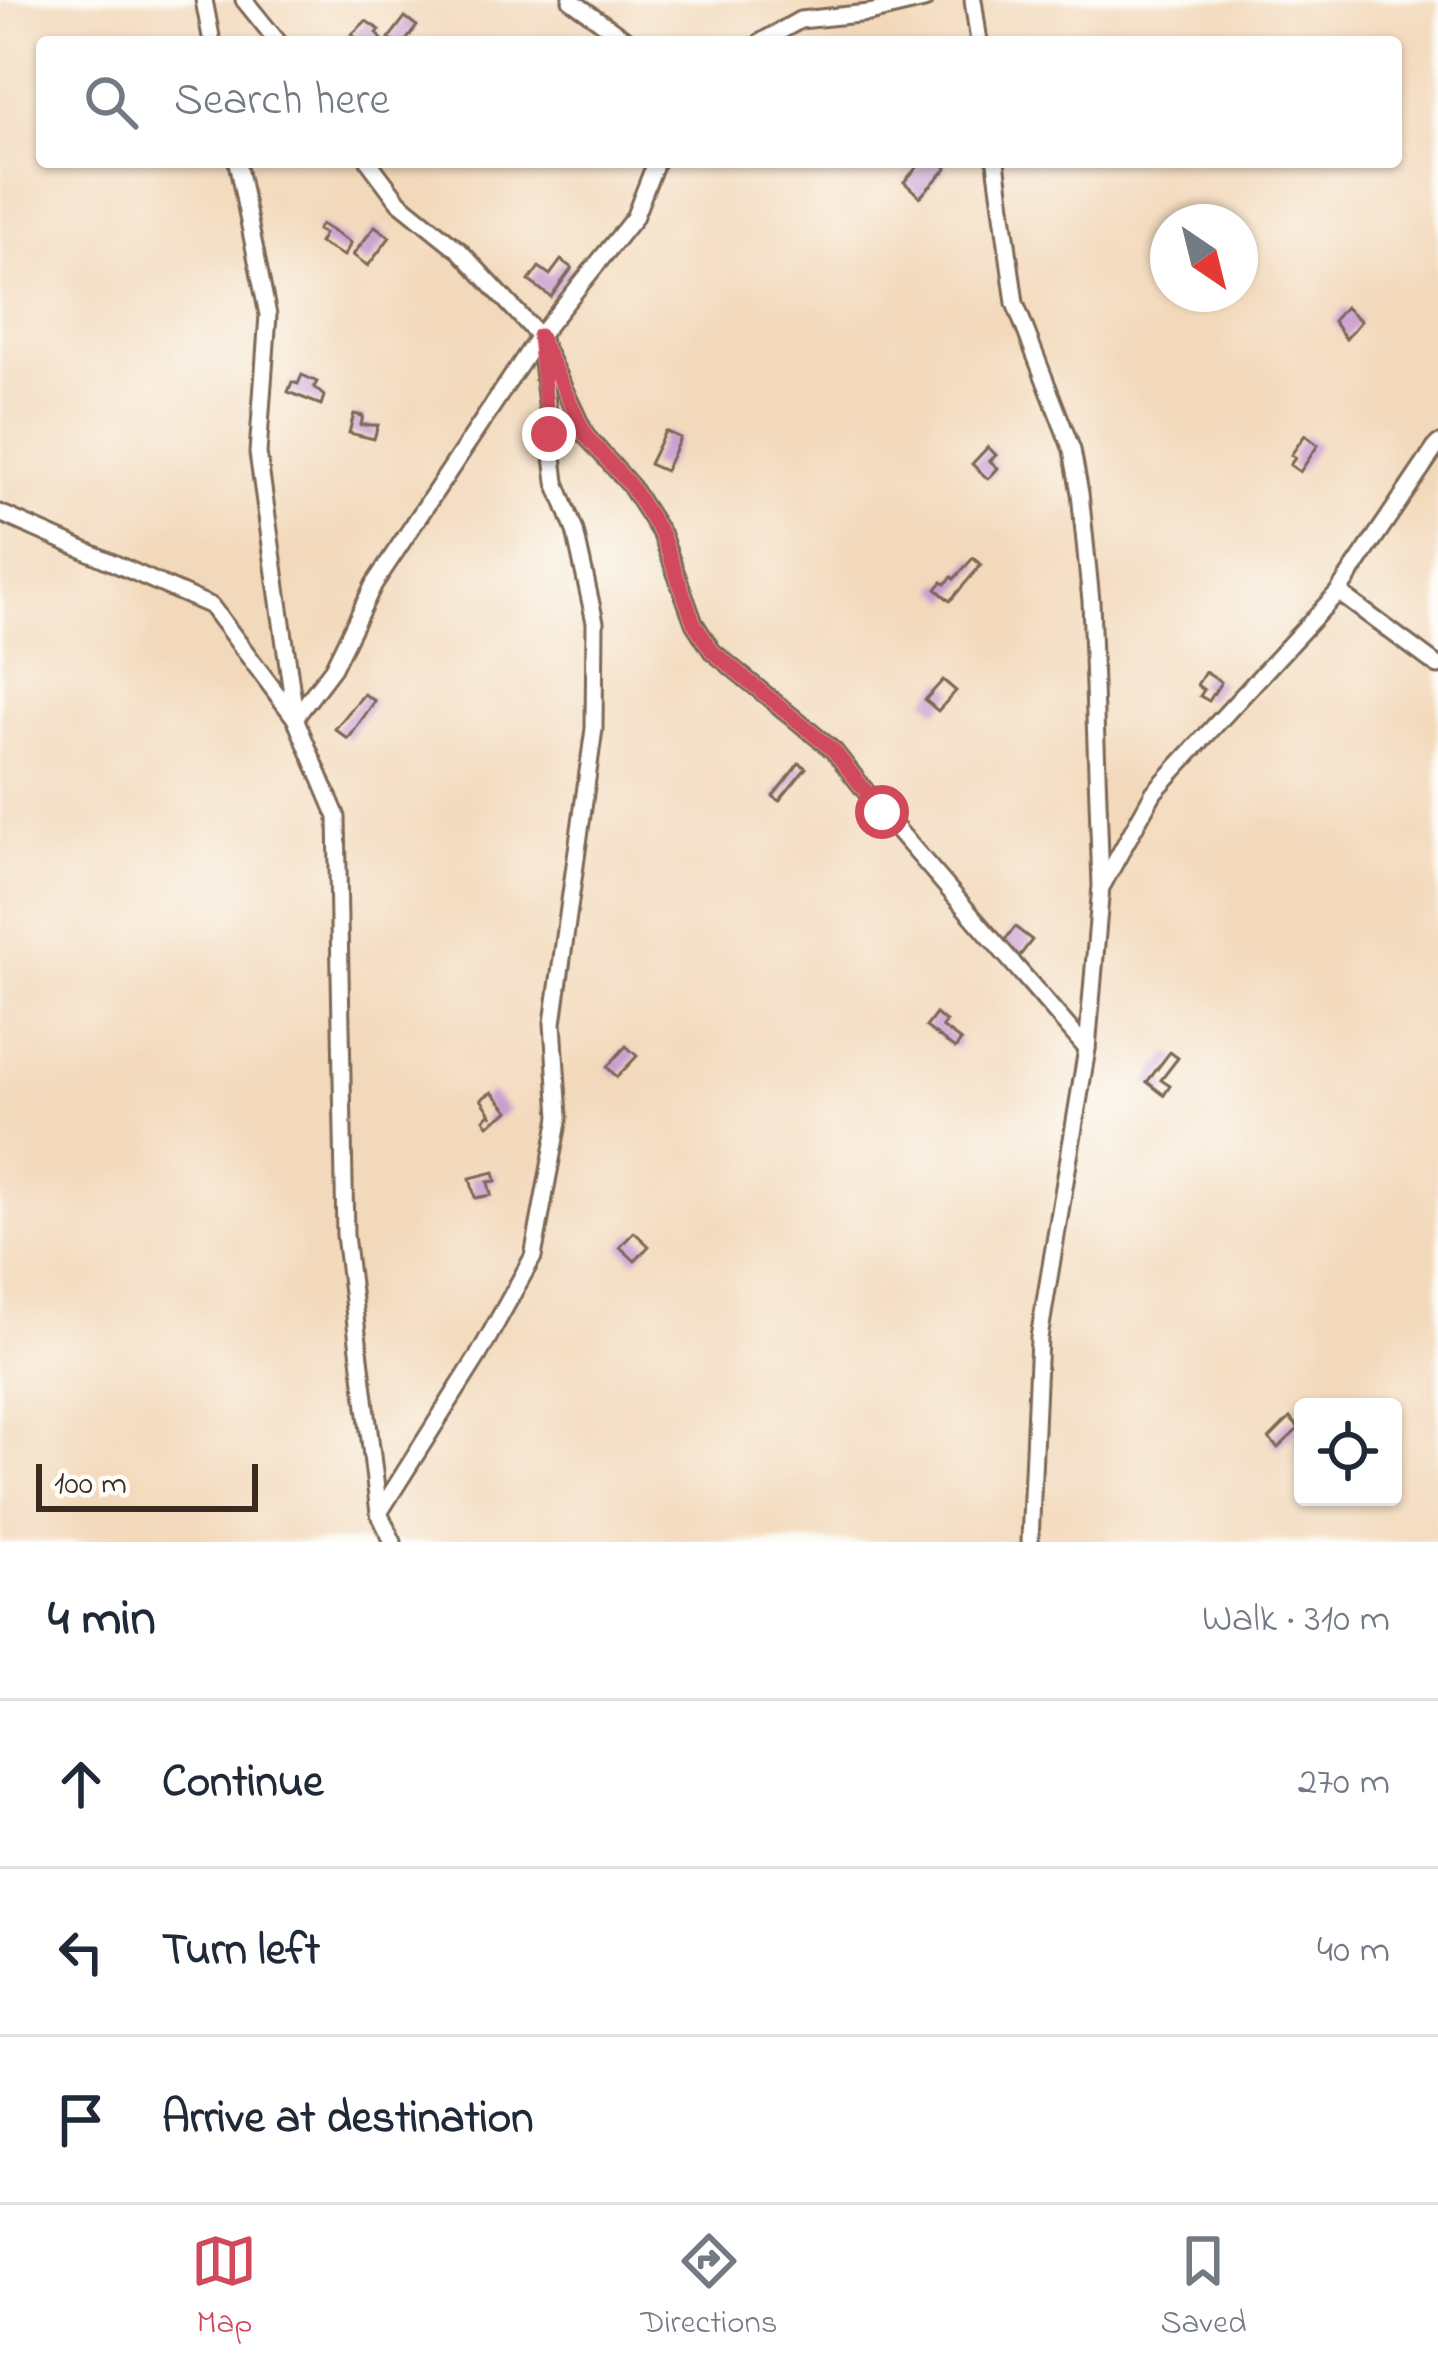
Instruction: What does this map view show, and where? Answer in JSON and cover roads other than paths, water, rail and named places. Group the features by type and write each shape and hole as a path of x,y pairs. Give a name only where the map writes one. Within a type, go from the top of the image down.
{"street":[{"path":"203,0 211,36"},
{"path":"244,0 273,36"},
{"path":"571,0 621,36"},
{"path":"772,36 800,20 869,13 924,0"},
{"path":"973,0 978,36"},
{"path":"238,168 268,316 258,453 295,718"},
{"path":"374,168 399,202 460,251 539,336 586,436 630,485 662,535 694,623 712,651 834,751 1087,1049"},
{"path":"295,718 333,668 374,584 539,336 634,218 654,168"},
{"path":"996,168 1015,303 1072,450 1079,494 1093,649 1101,886 1087,1049 1039,1337 1030,1542"},
{"path":"379,1513 478,1356 533,1257 559,1117 554,1023 594,729 595,622 575,531 556,482 539,336"},
{"path":"1101,886 1154,792 1338,592 1438,444"},
{"path":"0,513 212,606 295,718 337,818 345,1235 379,1513 393,1542"},
{"path":"1338,592 1438,667"}]}
